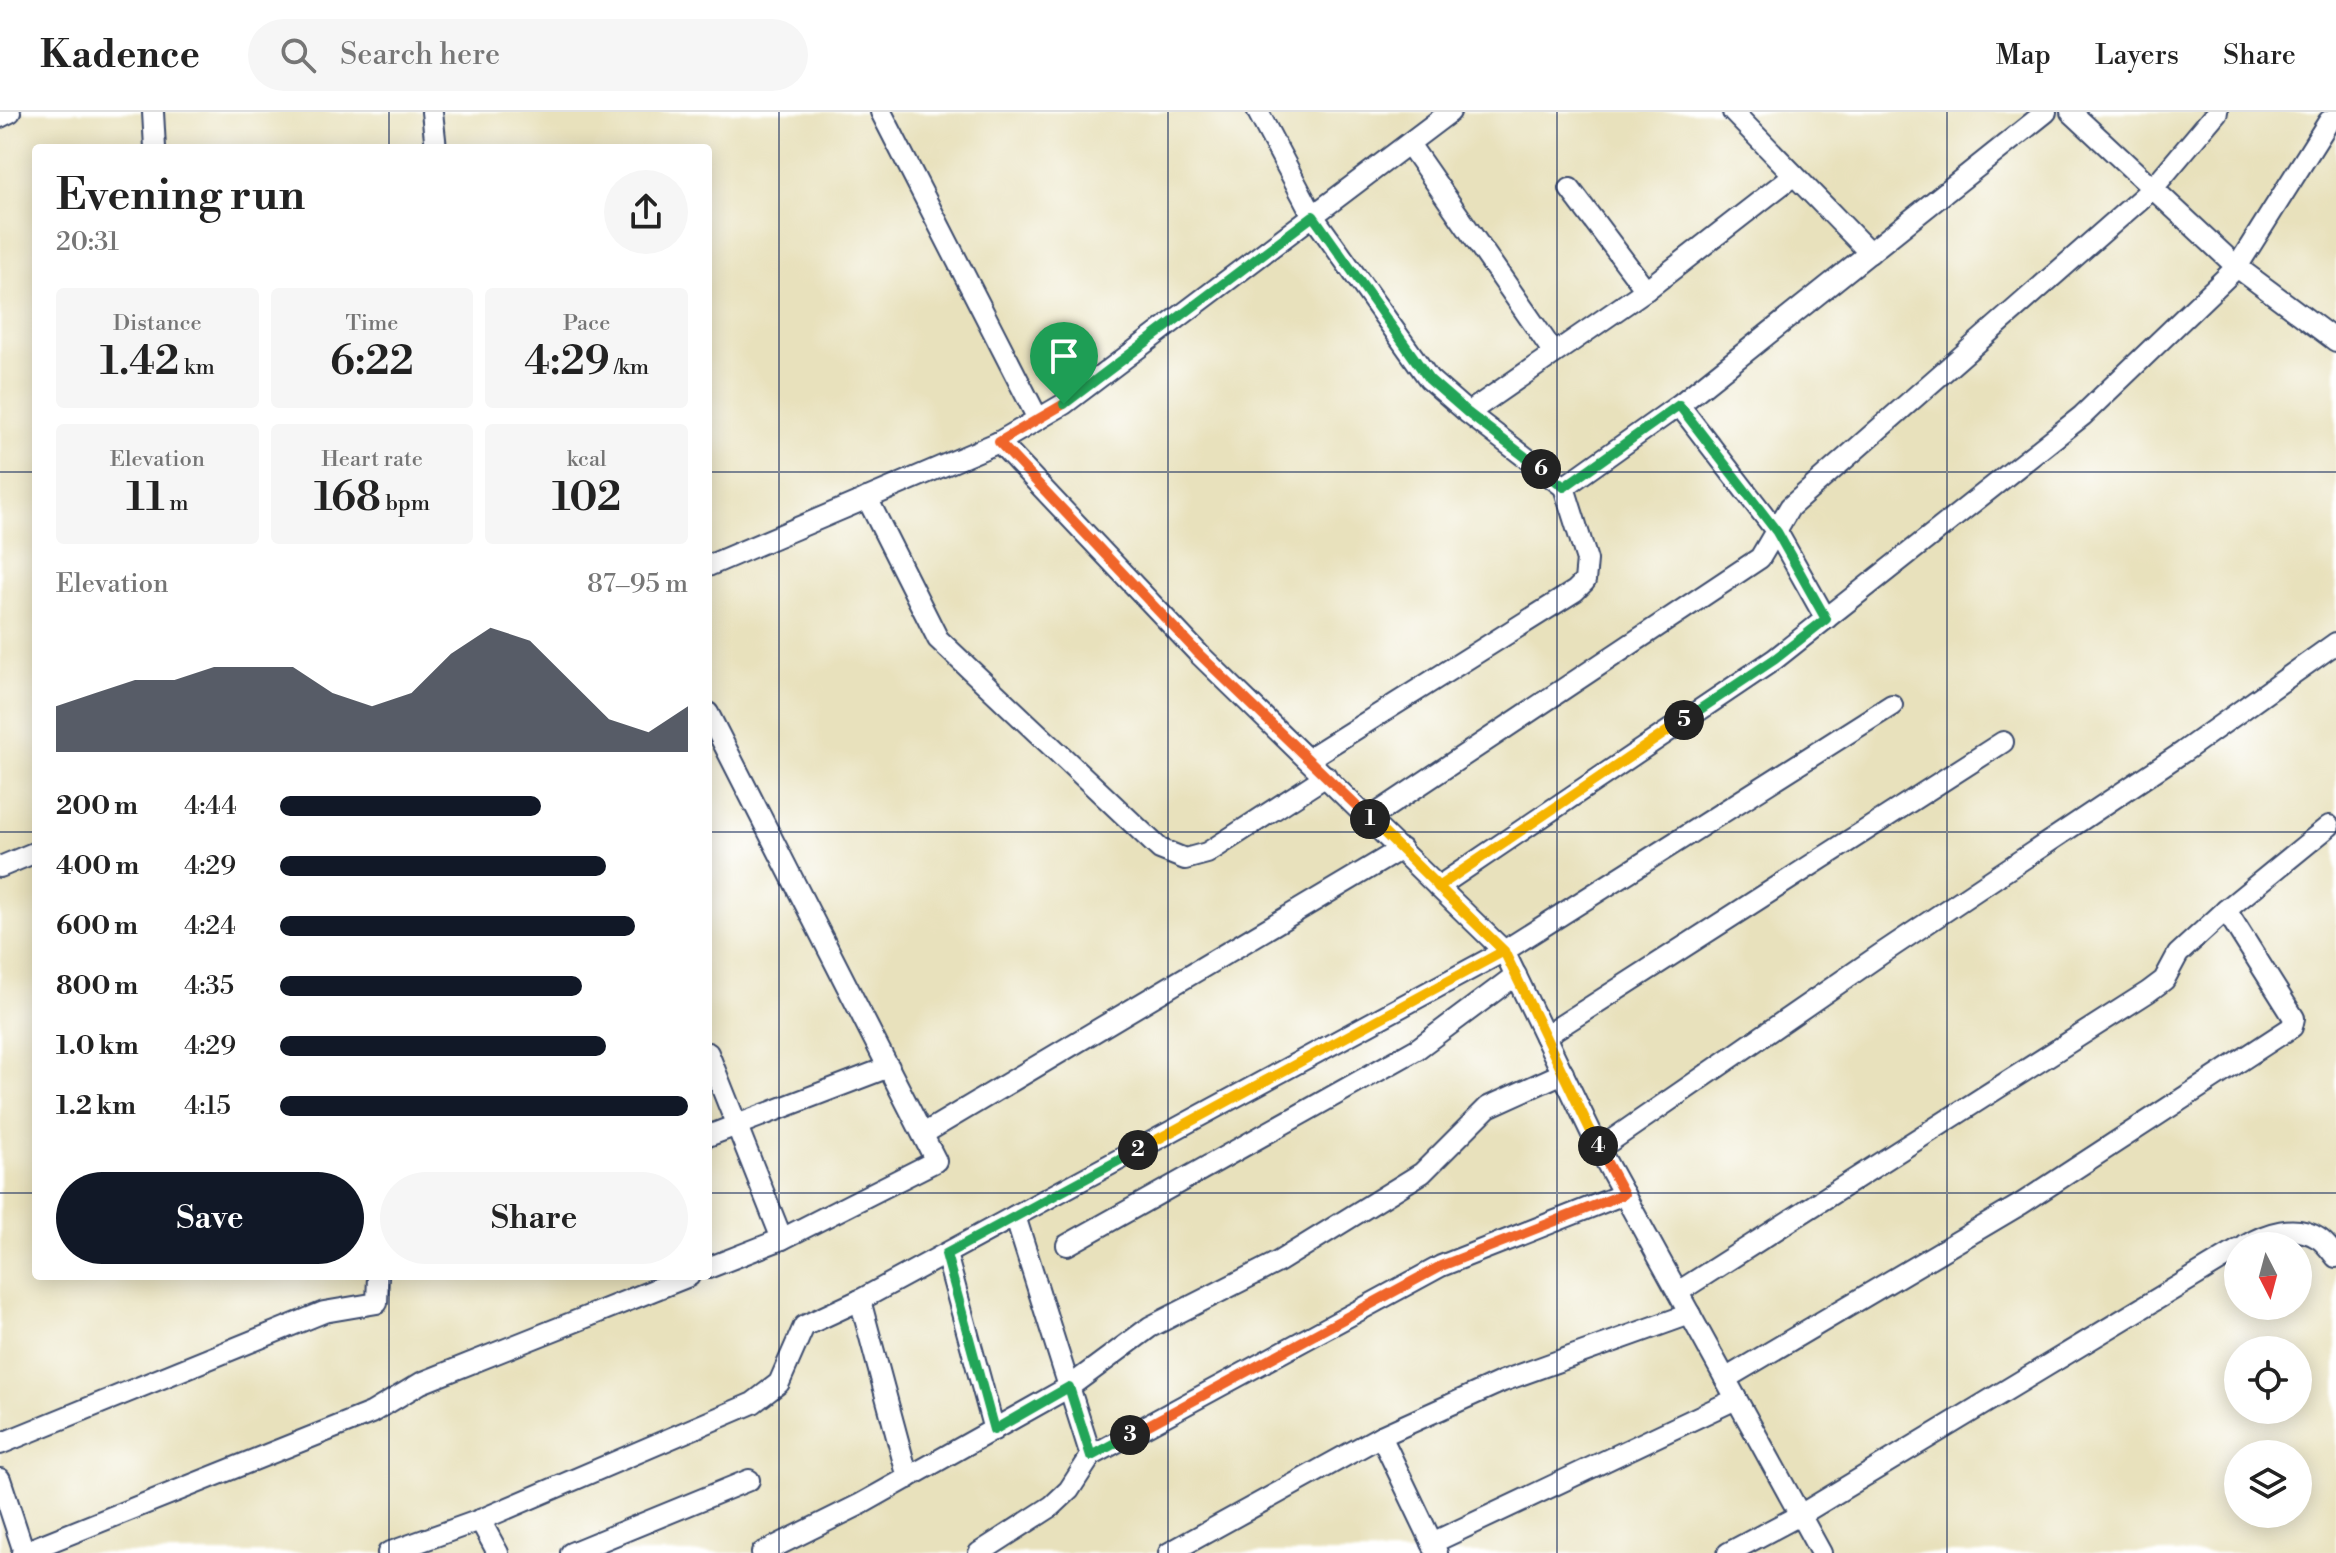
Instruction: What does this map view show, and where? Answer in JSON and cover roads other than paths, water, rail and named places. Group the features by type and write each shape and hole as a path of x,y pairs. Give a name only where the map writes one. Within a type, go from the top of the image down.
{"street":[{"path":"0,117 10,112"},
{"path":"153,112 155,144"},
{"path":"432,112 436,144"},
{"path":"881,112 1038,419"},
{"path":"1258,112 1313,216 1429,379 1564,487 1587,560 1585,581 1575,591 1308,759"},
{"path":"712,564 999,442 1064,404 1450,112"},
{"path":"1733,112 1870,253"},
{"path":"1564,487 1679,405 2046,112"},
{"path":"2071,112 2237,267 2336,341"},
{"path":"1370,818 1760,558 1790,507 2153,188 2217,112"},
{"path":"1438,887 1775,659 2082,416 2237,267 2329,121 2336,118"},
{"path":"1409,144 1554,353"},
{"path":"1468,413 1646,290 1794,175"},
{"path":"1570,189 1646,290"},
{"path":"1679,405 1777,532 1826,619"},
{"path":"999,442 1199,654 1504,951 1599,1149 1821,1553"},
{"path":"867,498 938,639 1160,849 1185,859 1207,853 1326,776"},
{"path":"1599,1149 1881,954 2183,752 2336,643"},
{"path":"388,1553 480,1520 753,1403 779,1383 804,1326 946,1254 1504,951 1892,705"},
{"path":"712,721 936,1161 782,1239 712,1266"},
{"path":"1545,1036 2003,742"},
{"path":"1678,1292 2148,992 2164,980 2178,954 2226,910 2329,826"},
{"path":"923,1134 1401,849"},
{"path":"0,867 32,854"},
{"path":"1725,1379 2021,1204 2292,1027 2294,1018 2226,910"},
{"path":"1067,1245 1417,1049 1516,975"},
{"path":"712,1062 782,1239"},
{"path":"712,1134 889,1067"},
{"path":"762,1553 994,1430 1069,1387 1150,1327 1278,1262 1422,1173 1488,1107 1563,1073"},
{"path":"979,1553 1052,1506 1069,1490 1091,1456 1441,1266 1624,1194"},
{"path":"1015,1216 1091,1456"},
{"path":"2312,1236 2336,1257"},
{"path":"946,1254 994,1430"},
{"path":"1728,1553 1800,1515 2224,1258"},
{"path":"0,1444 324,1312 377,1303 378,1280"},
{"path":"0,1479 23,1553 371,1413 421,1383 679,1280"},
{"path":"860,1300 908,1478"},
{"path":"1169,1553 1381,1436 1503,1381 1690,1314"},
{"path":"1381,1436 1434,1548 1736,1399"},
{"path":"571,1553 749,1480"},
{"path":"480,1520 498,1553"}]}
